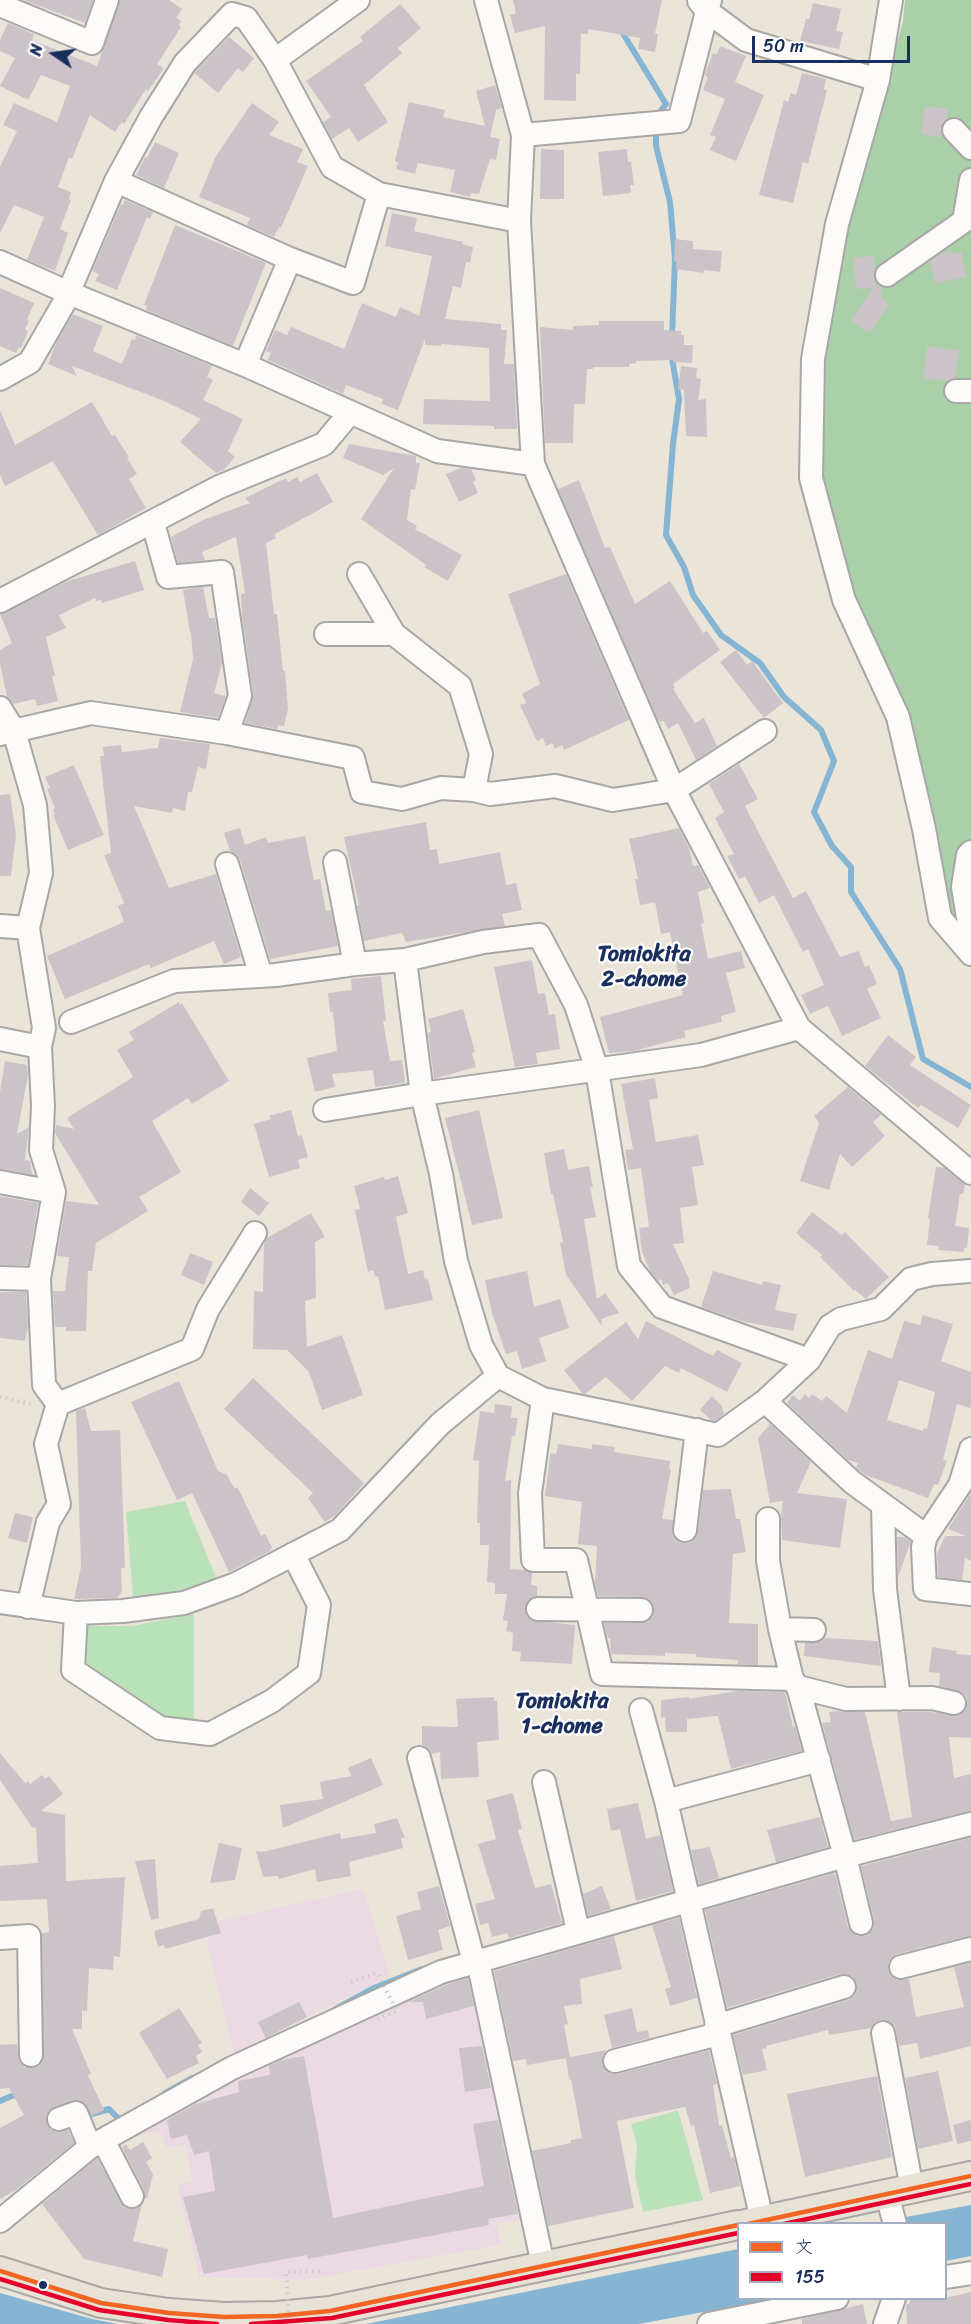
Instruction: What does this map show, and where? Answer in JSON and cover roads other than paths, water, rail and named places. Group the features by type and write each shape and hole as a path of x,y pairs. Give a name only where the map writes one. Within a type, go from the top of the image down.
{"main road":[{"path":"758,2222 897,2206 971,2176"},
{"path":"0,2271 101,2303 224,2321 330,2311 737,2225"}],"street":[{"path":"0,5 92,43 107,0"},
{"path":"486,0 523,135 519,221 533,465 674,789 799,1028 971,1173"},
{"path":"891,0 878,80 837,224 813,359 811,478 844,600 898,717 924,830 940,918 971,954"},
{"path":"275,60 356,1"},
{"path":"523,135 679,121 705,4 746,40 878,80"},
{"path":"0,379 30,362 69,293 116,181 151,117 185,63 232,15 246,18 275,60 332,167 379,194 519,221"},
{"path":"954,130 971,148"},
{"path":"887,275 969,227 971,180"},
{"path":"116,181 290,259 353,283 379,194"},
{"path":"245,366 290,259"},
{"path":"0,262 437,451 533,465"},
{"path":"0,602 219,487 324,444 349,414"},
{"path":"153,523 168,578 222,572 240,696 227,733"},
{"path":"359,574 394,634 460,686 481,754 474,790"},
{"path":"326,634 394,634"},
{"path":"0,708 7,733 35,805 41,873 28,928 44,1028 40,1047 43,1106 41,1150 54,1192 39,1279 44,1385 58,1404"},
{"path":"7,733 91,713 227,733 353,758 362,792 402,799 441,788 474,790 490,794 555,786 614,800 674,789 765,731"},
{"path":"971,852 968,855 963,887 971,936"},
{"path":"335,862 355,964"},
{"path":"227,864 261,976"},
{"path":"0,926 28,928"},
{"path":"71,1022 174,981 261,976 405,960 483,942 539,935 576,1005 597,1070 629,1266 662,1307 809,1360"},
{"path":"405,960 422,1094 441,1174 456,1261 481,1345 498,1376 543,1399 718,1436 765,1401 809,1360 830,1326 841,1319 881,1309 911,1279 932,1274 970,1271"},
{"path":"325,1110 700,1055 799,1028"},
{"path":"0,1039 40,1047"},
{"path":"0,1182 54,1192"},
{"path":"58,1404 192,1349 208,1309 255,1233"},
{"path":"0,1278 39,1279"},
{"path":"0,1602 76,1613 123,1611 184,1603 237,1584 340,1530 440,1424 498,1376"},
{"path":"543,1399 530,1493 533,1560 576,1560 602,1674 795,1683 846,1699 932,1698 954,1703"},
{"path":"765,1401 852,1482 926,1536"},
{"path":"28,1607 48,1522 59,1504 46,1444 58,1404"},
{"path":"686,1530 697,1430"},
{"path":"971,1449 960,1485 926,1536 923,1547 925,1589 971,1594"},
{"path":"883,1505 885,1589 899,1699"},
{"path":"768,1519 768,1561 780,1629 846,1856 861,1923"},
{"path":"76,1613 73,1670 160,1728 210,1734 272,1701 309,1673 319,1605 293,1554"},
{"path":"538,1609 641,1610"},
{"path":"780,1629 814,1630"},
{"path":"641,1710 666,1801 717,2030 749,2222"},
{"path":"419,1758 476,1961 543,2265"},
{"path":"666,1801 819,1760"},
{"path":"544,1782 578,1931"},
{"path":"0,2221 96,2143 232,2068 430,1976 688,1900 971,1824"},
{"path":"0,1938 29,1936 31,2055"},
{"path":"901,1967 971,1949"},
{"path":"615,2061 717,2030 844,1987"},
{"path":"883,2033 897,2206"},
{"path":"59,2119 76,2113 132,2196"},
{"path":"947,2277 971,2273"},
{"path":"723,2323 828,2300"},
{"path":"885,2324 893,2300"}],"water":[{"path":"971,2205 971,2256 947,2261 947,2222 879,2222"},
{"path":"737,2249 737,2300 768,2300 639,2324 366,2324"},
{"path":"0,2293 92,2319 118,2324 0,2324"}],"waterway":[{"path":"622,32 666,104 656,117"},
{"path":"656,127 656,146 670,202 675,259 672,337"},
{"path":"671,353 679,399 666,535 684,567 693,595 721,635 760,663 784,697 821,730 834,761 814,812 832,846 851,867 851,892 900,969 923,1059 971,1087"},
{"path":"334,2010 374,1988 422,1969"},
{"path":"165,2093 192,2078"},
{"path":"0,2101 19,2093"},
{"path":"85,2116 109,2109 120,2120 122,2118"}],"district":[{"name":"Tomiokita 2-chome","path":"644,968"},
{"name":"Tomiokita 1-chome","path":"562,1715"}]}
